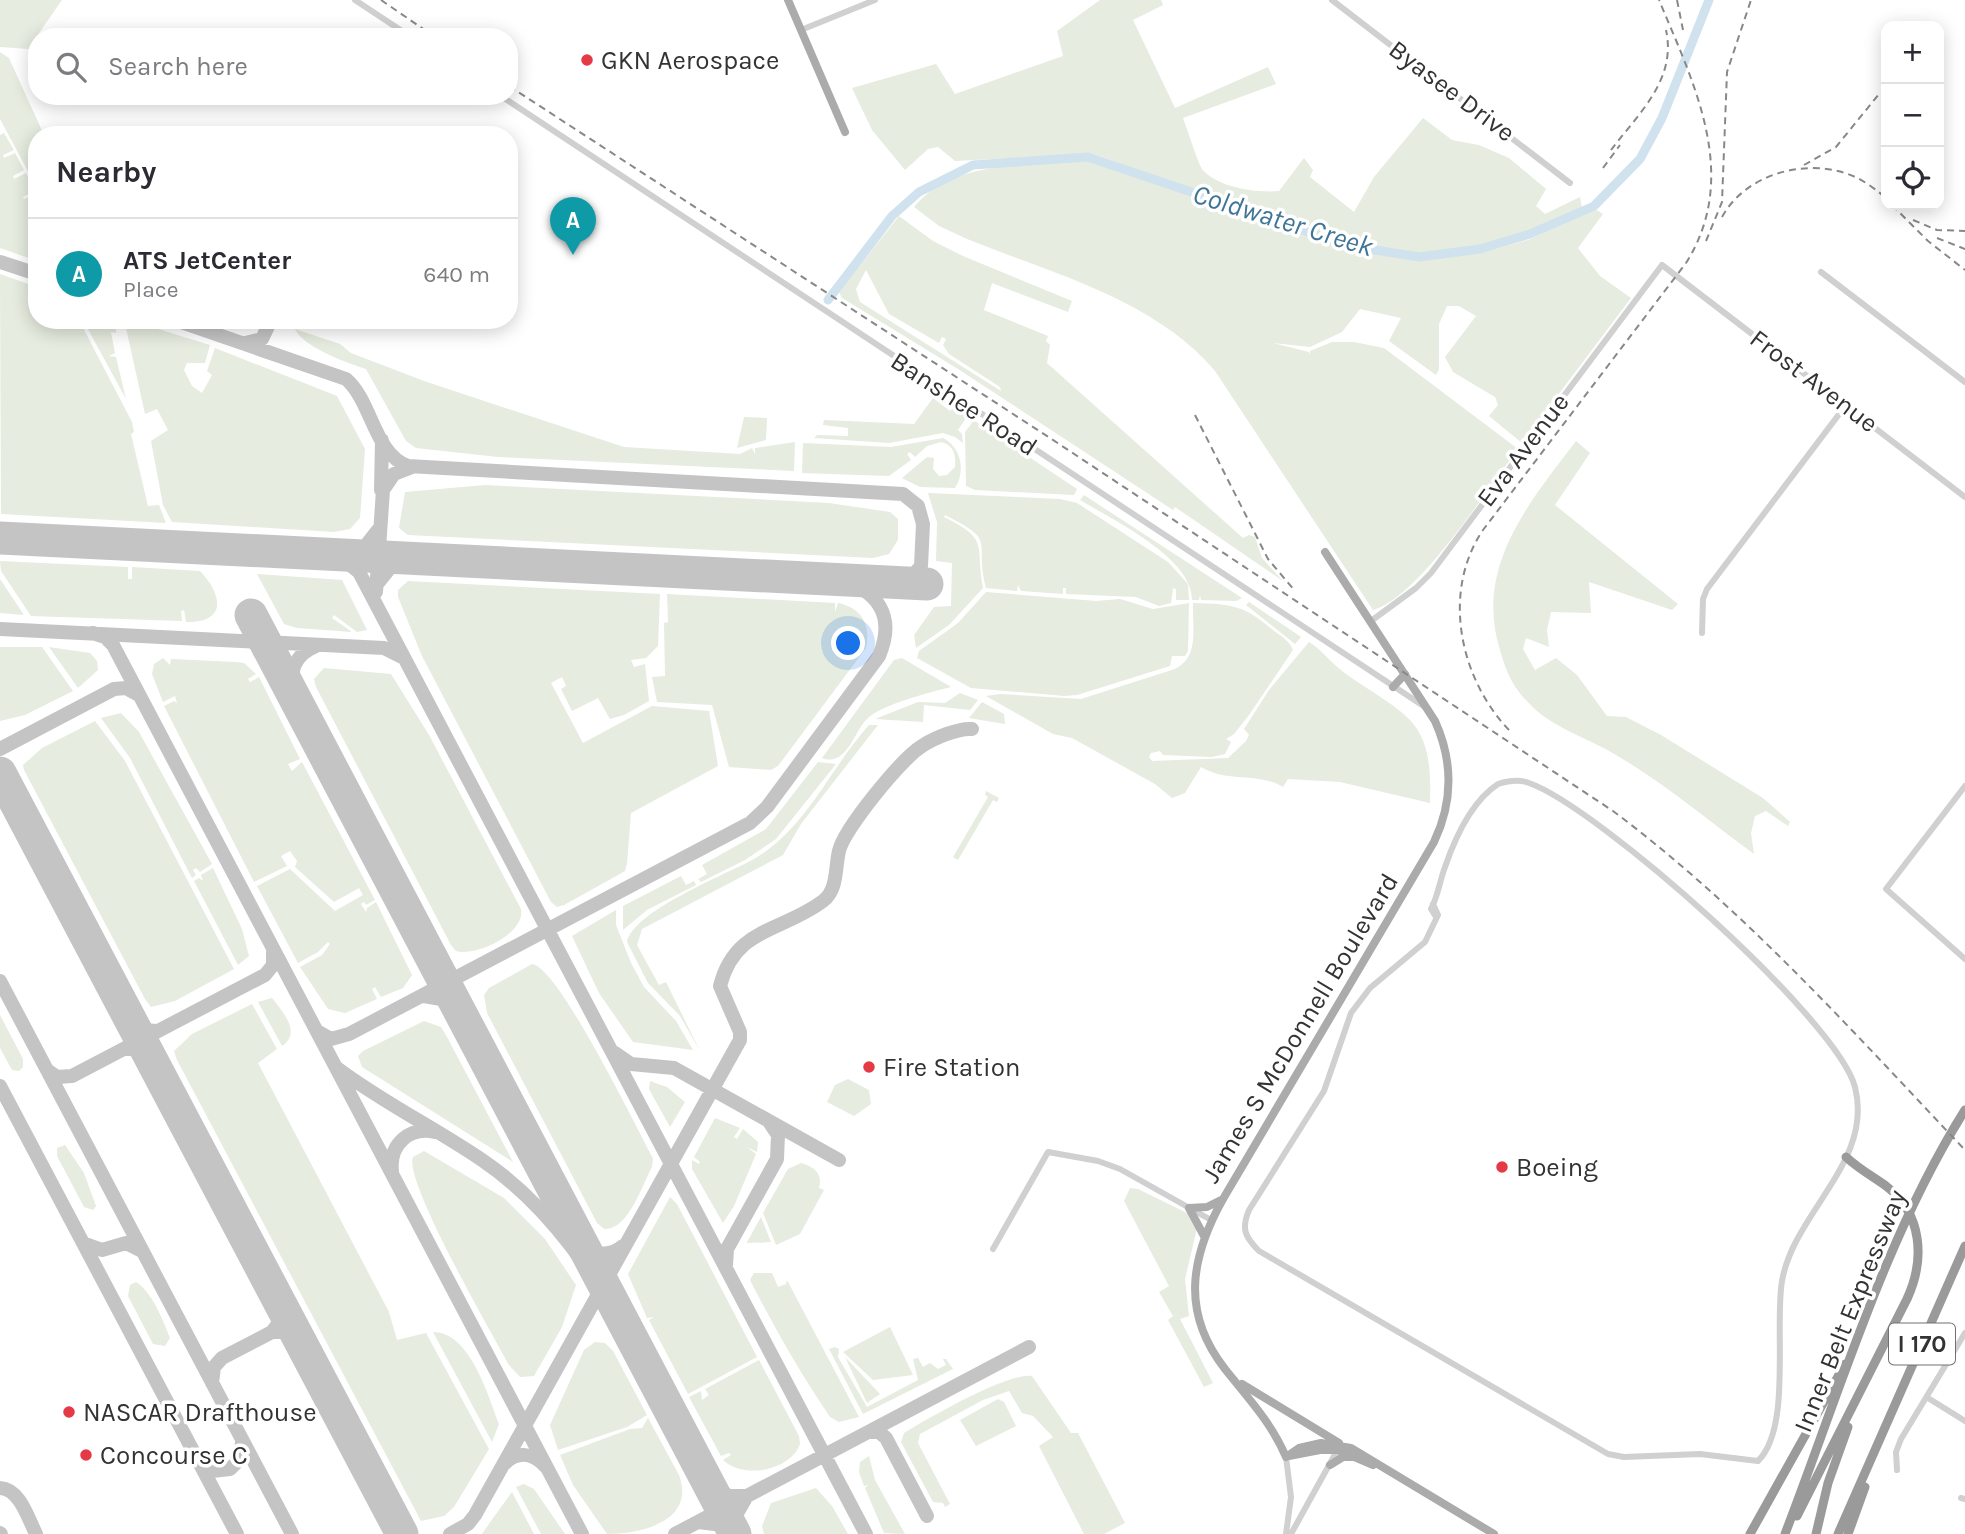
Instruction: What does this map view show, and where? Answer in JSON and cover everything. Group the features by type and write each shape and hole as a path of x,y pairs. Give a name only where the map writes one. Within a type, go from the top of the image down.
{"highway":[{"name":"Inner Belt Expressway","path":"1786,1534 1900,1236 1935,1162 1965,1110"},
{"path":"1786,1534 1907,1299 1919,1264 1916,1231 1909,1212 1894,1193 1846,1157"},
{"path":"1816,1534 1828,1483 1847,1430 1914,1295 1924,1265 1922,1233 1909,1202 1880,1175 1846,1157"},
{"name":"I 170","path":"1838,1534 1965,1246"},
{"path":"1750,1534 1859,1341"},
{"path":"1848,1534 1879,1442"}],"main road":[{"path":"788,0 845,132"},
{"name":"James S McDonnell Boulevard","path":"1286,1457 1267,1419 1227,1372 1208,1344 1198,1313 1195,1268 1211,1220 1438,834 1449,794 1448,762 1442,736 1428,710 1325,552"},
{"path":"1393,687 1405,674"},
{"path":"1204,1237 1189,1208 1207,1207 1223,1199"},
{"path":"1227,1372 1259,1396 1354,1457 1382,1468"},
{"path":"1286,1457 1310,1445 1339,1447 1361,1453 1494,1534"},
{"path":"1330,1465 1343,1457 1354,1457"}],"street":[{"path":"355,0 397,28"},
{"path":"801,30 875,0"},
{"name":"Byasee Drive","path":"1332,0 1570,183"},
{"name":"Banshee Road","path":"515,105 1428,710"},
{"name":"Frost Avenue","path":"1662,265 1965,497"},
{"name":"Eva Avenue","path":"1371,621 1416,588 1431,573 1662,265"},
{"path":"1821,272 1965,382"},
{"path":"1702,633 1703,599 1707,589 1846,405"},
{"path":"1519,780 1539,787 1670,881 1736,940 1829,1044 1850,1072 1858,1108 1854,1137 1846,1157 1799,1238 1782,1280 1777,1409 1769,1447 1758,1461 1700,1454 1623,1457 1608,1454 1550,1424 1259,1251 1247,1239 1243,1229 1249,1210 1324,1091 1351,1013 1370,988 1425,942 1436,917 1431,909 1457,838 1488,791 1507,781 1519,780"},
{"path":"1965,786 1886,889 1965,959"},
{"path":"993,1249 1048,1152 1109,1165 1211,1220"},
{"path":"1897,1469 1897,1446 1962,1344 1965,1333"},
{"path":"1928,1398 1965,1421"},
{"name":"James S McDonnell Boulevard","path":"1288,1534 1339,1447"},
{"name":"James S McDonnell Boulevard","path":"1286,1457 1291,1497 1288,1534"}],"shaded area":[{"path":"0,0 62,0 43,28 28,28 28,49 0,47"},
{"path":"1100,0 1161,0 1163,5 1133,20 1175,108 1268,67 1276,84 1183,118 1202,169 1218,181 1249,190 1279,191 1304,158 1313,170 1310,177 1354,212 1374,177 1423,118 1452,140 1479,145 1509,158 1546,189 1536,206 1545,214 1580,197 1582,208 1523,234 1481,247 1439,254 1377,249 1260,209 1144,174 1092,154 955,161 938,147 928,149 905,170 872,130 852,88 936,64 955,94 1063,56 1057,31"},
{"path":"0,52 9,58 28,105 40,126 28,126 28,171 0,119"},
{"path":"4,133 14,150 3,155 4,158 15,153 24,170 13,176 14,179 26,173 28,177 28,194 23,197 28,197 28,258 0,248 0,135"},
{"path":"1089,161 1349,249 1421,260 1481,253 1528,240 1595,209 1603,214 1578,248 1600,276 1631,298 1522,443 1489,416 1498,405 1495,397 1453,372 1445,357 1476,316 1459,306 1447,306 1439,324 1439,369 1436,375 1389,341 1401,318 1360,309 1342,332 1310,347 1273,343 1309,352 1310,355 1310,351 1332,342 1354,342 1384,348 1518,449 1431,564 1391,601 1373,610 1215,371 1190,346 1163,325 1132,307 1067,277 967,239 939,226 914,207 930,191 972,172 1019,165"},
{"path":"899,216 933,241 963,256 1072,301 1068,312 992,283 984,310 1048,336 1046,341 1050,345 1047,363 1243,538 1249,535 1255,537 1262,558 1283,581 1175,507 1173,510 958,369 842,298 839,292","holes":["866,270 889,314 939,343 942,337 946,339 943,345 949,354 1000,387 1001,391 860,302 856,289"]},
{"path":"0,274 28,284 28,329 84,329 132,422 134,432 131,434 148,506 159,505 166,523 1,514"},
{"path":"88,329 116,329 116,333 111,332 115,353 109,356 116,357 126,399"},
{"path":"126,329 158,329 210,345 205,363 187,363 184,370 192,386 202,393 212,375 207,371 215,348 337,396 365,449 360,518 350,529 334,532 172,522 163,505 151,441 168,430 157,409 145,414"},
{"path":"295,329 340,344 351,353 424,381 624,447 740,454 752,448 755,454 755,448 795,442 794,471 498,457 416,448 406,441 366,369 316,348"},
{"path":"933,398 950,411 954,407 1077,489 1074,495 975,490 966,486 965,432 972,423 966,418 958,430 962,434 963,443 943,433 889,443 814,438 817,435 848,436 848,428 823,425 824,420 914,424"},
{"path":"744,417 767,418 766,440 737,448"},
{"path":"943,438 954,447 960,460 960,474 955,488 920,487 902,478 927,457 934,458 933,469 939,476 947,475 955,467 954,455 949,445 941,442 927,446 915,457 910,452 907,454 911,460 889,476 802,473 803,443 891,447"},
{"path":"1576,441 1590,453 1555,505 1678,604 1672,610 1589,582 1591,613 1551,612 1547,630 1549,647 1526,638 1523,649 1535,670 1556,658 1577,675 1607,716 1626,717 1661,735 1763,798 1790,822 1788,826 1766,811 1755,816 1751,833 1754,854 1634,766 1546,718 1523,697 1509,676 1494,620 1494,591 1500,564 1524,512"},
{"path":"485,485 829,503 890,512 898,519 898,540 889,554 873,558 408,535 399,528 405,492"},
{"path":"928,493 1060,499 1077,503 1168,562 1188,584 1189,600 1176,600 1176,589 1173,588 1171,603 1159,606 1136,597 1066,594 1066,588 1063,588 1063,594 1021,591 1018,585 1017,591 986,588 979,537 945,515 944,517 968,531 978,544 983,588 949,625 916,648 914,635 934,607 951,606 952,563 936,561 937,522"},
{"path":"1084,495 1242,598 1236,601 1201,600 1200,595 1199,600 1192,600 1189,584 1180,569 1166,555 1130,529 1080,500"},
{"path":"0,561 128,567 128,579 132,579 132,567 200,571 213,589 217,606 215,613 209,618 186,622 184,610 181,611 182,621 31,616 1,571"},
{"path":"257,574 342,580 367,630 357,632 334,615 332,618 352,632 297,628 284,624"},
{"path":"0,579 24,615 0,613"},
{"path":"408,581 660,594 658,646 646,658 631,660 634,667 645,664 649,701 624,715 610,719 598,698 572,711 561,689 566,686 562,677 551,683 583,743 652,706 709,711 718,766 631,813 625,871 564,905 557,907 551,902 422,656 398,597 398,590"},
{"path":"986,592 1096,601 1120,599 1153,609 1189,603 1188,651 1185,656 1172,656 1170,666 1077,695 971,688 917,658 919,651 958,623"},
{"path":"667,594 835,603 835,612 838,603 846,605 859,613 866,625 866,648 778,766 771,770 729,767 712,705 657,702 652,677 665,676 664,623 668,622"},
{"path":"1249,602 1301,637 1295,644 1246,605"},
{"path":"1193,603 1228,605 1245,611 1283,637 1293,650 1249,715 1234,734 1226,739 1231,742 1225,754 1212,757 1163,755 1160,751 1151,753 1149,757 1152,761 1228,758 1246,741 1249,735 1244,729 1269,690 1309,642 1341,670 1413,723 1427,753 1430,803 1340,782 1288,779 1283,787 1263,780 1223,775 1201,767 1185,793 1172,798 1155,784 1072,738 1053,734 986,696 1000,694 1081,699 1175,669 1183,664 1191,649"},
{"path":"0,647 42,647 73,691 25,715 0,721"},
{"path":"49,647 90,653 97,661 98,670 78,688"},
{"path":"163,658 170,665 171,659 244,663 256,674 248,679 250,682 259,677 300,759 288,764 292,771 302,762 375,900 366,905 364,902 361,904 366,912 367,908 376,902 412,975 403,988 381,997 375,987 372,989 377,999 345,1013 328,1009 300,967 322,955 330,944 328,942 318,952 298,963 257,886 290,869 335,911 363,895 359,888 334,902 295,867 297,861 290,851 281,856 287,866 254,882 164,706 174,701 177,703 175,696 163,702 152,674 154,664"},
{"path":"902,658 951,687 882,709 866,720 843,754 830,760 822,758 894,660"},
{"path":"324,668 391,674 429,735 521,909 521,918 516,927 498,941 487,947 465,952 456,951 451,945 316,687 314,679"},
{"path":"960,693 978,700 970,710 924,705 923,722 875,719 918,702 945,703"},
{"path":"982,702 1004,714 1005,724 969,718"},
{"path":"121,713 139,732 212,864 200,872 196,868 193,870 196,875 192,878 130,758 101,718"},
{"path":"95,721 125,761 234,969 175,1001 151,1007 23,765 42,748"},
{"path":"869,725 878,725 801,824 783,855 642,929 637,945 659,985 666,982 700,1051 680,1016 648,983 627,942 633,930 662,906 754,859 773,846 803,814"},
{"path":"818,762 836,764 776,839 745,860 701,882 698,879 707,874 702,865 766,829"},
{"path":"986,791 999,798 997,802 993,800 958,860 953,857 988,797 985,795"},
{"path":"213,868 242,929 249,956 238,965 194,881 199,878 203,881 201,875"},
{"path":"681,876 686,885 694,881 696,885 647,910 623,930 623,906"},
{"path":"616,910 616,925 644,987 676,1021 693,1050 633,1042 599,993 572,936"},
{"path":"532,964 544,972 560,991 615,1084 653,1158 652,1167 633,1206 613,1228 604,1229 597,1223 487,1013 484,995 489,988"},
{"path":"272,998 291,1029 288,1041 282,1046 258,1002"},
{"path":"252,1004 277,1049 258,1063 389,1312 397,1340 426,1333 489,1449 454,1507 444,1516 421,1521 177,1060 174,1051 192,1034"},
{"path":"0,1015 23,1059 23,1067 19,1071 12,1070 0,1048"},
{"path":"424,1021 441,1027 513,1162 362,1067 358,1056 363,1051"},
{"path":"848,1079 869,1090 871,1104 854,1116 827,1102 835,1085"},
{"path":"650,1081 667,1087 685,1102 670,1127 649,1089"},
{"path":"715,1118 740,1128 734,1137 737,1139 743,1129 758,1142 757,1152 747,1147 756,1154 734,1206 723,1223 692,1169 692,1160 699,1164 700,1162 694,1157"},
{"path":"65,1145 84,1173 96,1206 93,1210 84,1207 57,1156 57,1148"},
{"path":"424,1151 504,1198 545,1239 576,1285 562,1327 534,1376 520,1377 509,1365 435,1225 414,1171 413,1157"},
{"path":"801,1163 816,1171 820,1178 819,1188 824,1190 800,1234 776,1245 763,1213 788,1169"},
{"path":"1130,1188 1138,1189 1191,1215 1197,1228 1185,1279 1189,1316 1180,1319 1213,1383 1204,1387 1168,1320 1173,1316 1159,1292 1169,1286 1124,1201"},
{"path":"670,1197 677,1204 757,1357 688,1394 649,1320 654,1317 647,1318 628,1274"},
{"path":"761,1217 771,1242 747,1243 747,1242"},
{"path":"754,1273 772,1273 778,1287 786,1284 787,1280 859,1417 839,1422 830,1417 759,1298 750,1280"},
{"path":"136,1282 147,1292 160,1315 170,1338 165,1346 153,1344 128,1296 130,1285"},
{"path":"890,1327 913,1375 873,1380 843,1352"},
{"path":"433,1332 446,1335 457,1342 476,1367 499,1424 492,1442"},
{"path":"595,1342 605,1343 613,1351 647,1415 627,1427 558,1450 550,1425 584,1350"},
{"path":"829,1349 839,1349 838,1357 867,1407 918,1380 913,1359 918,1358 923,1367 930,1363 938,1369 946,1365 943,1359 946,1359 953,1369 863,1414"},
{"path":"845,1357 880,1394 867,1403"},
{"path":"759,1360 799,1436 800,1444 795,1453 777,1466 754,1471 743,1470 723,1460 731,1455 729,1453 721,1456 689,1397 701,1391 702,1400 709,1395 705,1389"},
{"path":"1032,1376 1071,1433 1078,1433 1125,1523 1104,1534 1084,1534 1039,1446 1053,1437 1033,1416 1022,1413 1009,1391 983,1400 920,1434 918,1443 950,1504 945,1507 943,1503 933,1502 901,1442 904,1433 987,1389 1005,1381"},
{"path":"998,1399 1004,1402 1016,1426 976,1446 960,1420"},
{"path":"648,1418 679,1475 682,1491 680,1504 673,1514 650,1527 607,1534 573,1485 560,1455 630,1429 642,1428"},
{"path":"869,1456 875,1480 905,1534 884,1533 865,1488 868,1485 864,1486 859,1472 860,1462"},
{"path":"524,1484 534,1489 565,1534 541,1534 516,1487"},
{"path":"816,1488 832,1506 848,1534 764,1534 762,1526 771,1503"},
{"path":"512,1492 534,1534 482,1534 486,1528"}],"waterway":[{"name":"Coldwater Creek","path":"828,300 892,216 919,192 973,165 1088,157 1350,246 1419,257 1480,249 1530,234 1594,206 1640,159 1662,118 1709,0"}],"taxiway":[{"path":"0,262 28,271"},
{"path":"201,329 346,379 362,400 380,439 397,460 408,466 903,494 918,506 923,524 921,566 900,583"},
{"path":"245,343 262,339 267,329"},
{"path":"381,490 382,440"},
{"path":"376,592 383,490 394,474 412,467"},
{"path":"338,555 363,549 378,530"},
{"path":"338,555 359,572 866,1534"},
{"path":"378,583 394,563 415,559"},
{"path":"317,1031 331,1039 349,1034 750,823 767,807 879,656 885,629 880,607 864,590 838,579"},
{"path":"0,629 384,648 404,658"},
{"path":"93,633 105,637 113,645 582,1534"},
{"path":"293,696 294,666 302,654 316,646"},
{"path":"0,749 114,689 126,688 139,695"},
{"path":"450,1534 468,1524 475,1515 740,1040 740,1032 720,986 727,967 748,941 807,911 828,896 834,885 843,841 875,795 901,764 922,746 939,737 972,729"},
{"path":"47,1070 57,1077 72,1076 265,975 273,965 273,951"},
{"path":"0,981 292,1534"},
{"path":"424,996 447,1000 458,1008"},
{"path":"130,1019 142,1030 157,1031"},
{"path":"125,1049 138,1049 152,1061"},
{"path":"615,1053 631,1064 674,1068 839,1160"},
{"path":"337,1068 482,1160 530,1199 589,1270 638,1349"},
{"path":"0,1086 237,1534"},
{"path":"726,1265 727,1249 777,1159 778,1135 770,1123"},
{"path":"392,1171 394,1153 403,1140 417,1132 435,1132"},
{"path":"580,1239 589,1248 600,1253 611,1252 623,1246"},
{"path":"83,1243 102,1250 126,1243 142,1251"},
{"path":"272,1332 281,1320 281,1305"},
{"path":"212,1383 214,1367 222,1358 272,1332 286,1332 300,1341"},
{"path":"675,1534 1029,1347"},
{"path":"869,1432 879,1432 886,1438 927,1516"},
{"path":"199,1462 212,1471 230,1469 241,1458 242,1441"},
{"path":"505,1463 525,1455 536,1458 545,1466"},
{"path":"710,1486 729,1496 746,1496"},
{"path":"0,1488 13,1493 18,1499 36,1534"},
{"path":"735,1533 736,1515 747,1496"},
{"path":"698,1522 723,1525 735,1533"}],"runway":[{"path":"0,538 927,584"},
{"path":"251,615 735,1534"},
{"path":"0,773 402,1534"}],"railway":[{"path":"381,0 422,28"},
{"path":"1509,730 1478,686 1468,661 1462,634 1462,580 1470,554 1483,530 1686,263 1702,230 1710,197 1711,164 1706,130 1686,64 1659,0"},
{"path":"1677,0 1683,30"},
{"path":"1706,241 1722,202 1727,72 1751,0"},
{"path":"1611,150 1643,109 1661,80 1668,48 1666,30"},
{"path":"518,92 1050,438 1613,811 1708,889 1752,930 1965,1150"},
{"path":"1804,165 1836,147 1879,94"},
{"path":"1603,168 1620,145"},
{"path":"1722,217 1732,202 1745,190 1776,174 1793,170 1811,168 1845,173 1862,180 1881,194"},
{"path":"1897,210 1928,241 1965,270"},
{"path":"1913,220 1937,230 1965,231"},
{"path":"1937,238 1965,249"},
{"path":"1195,415 1268,559 1295,591"}],"place":[{"name":"GKN Aerospace","path":"587,60"},
{"name":"ATS JetCenter","path":"573,255"},
{"name":"Fire Station","path":"869,1067"},
{"name":"Boeing","path":"1502,1167"},
{"name":"NASCAR Drafthouse","path":"69,1412"},
{"name":"Concourse C","path":"86,1455"}]}
